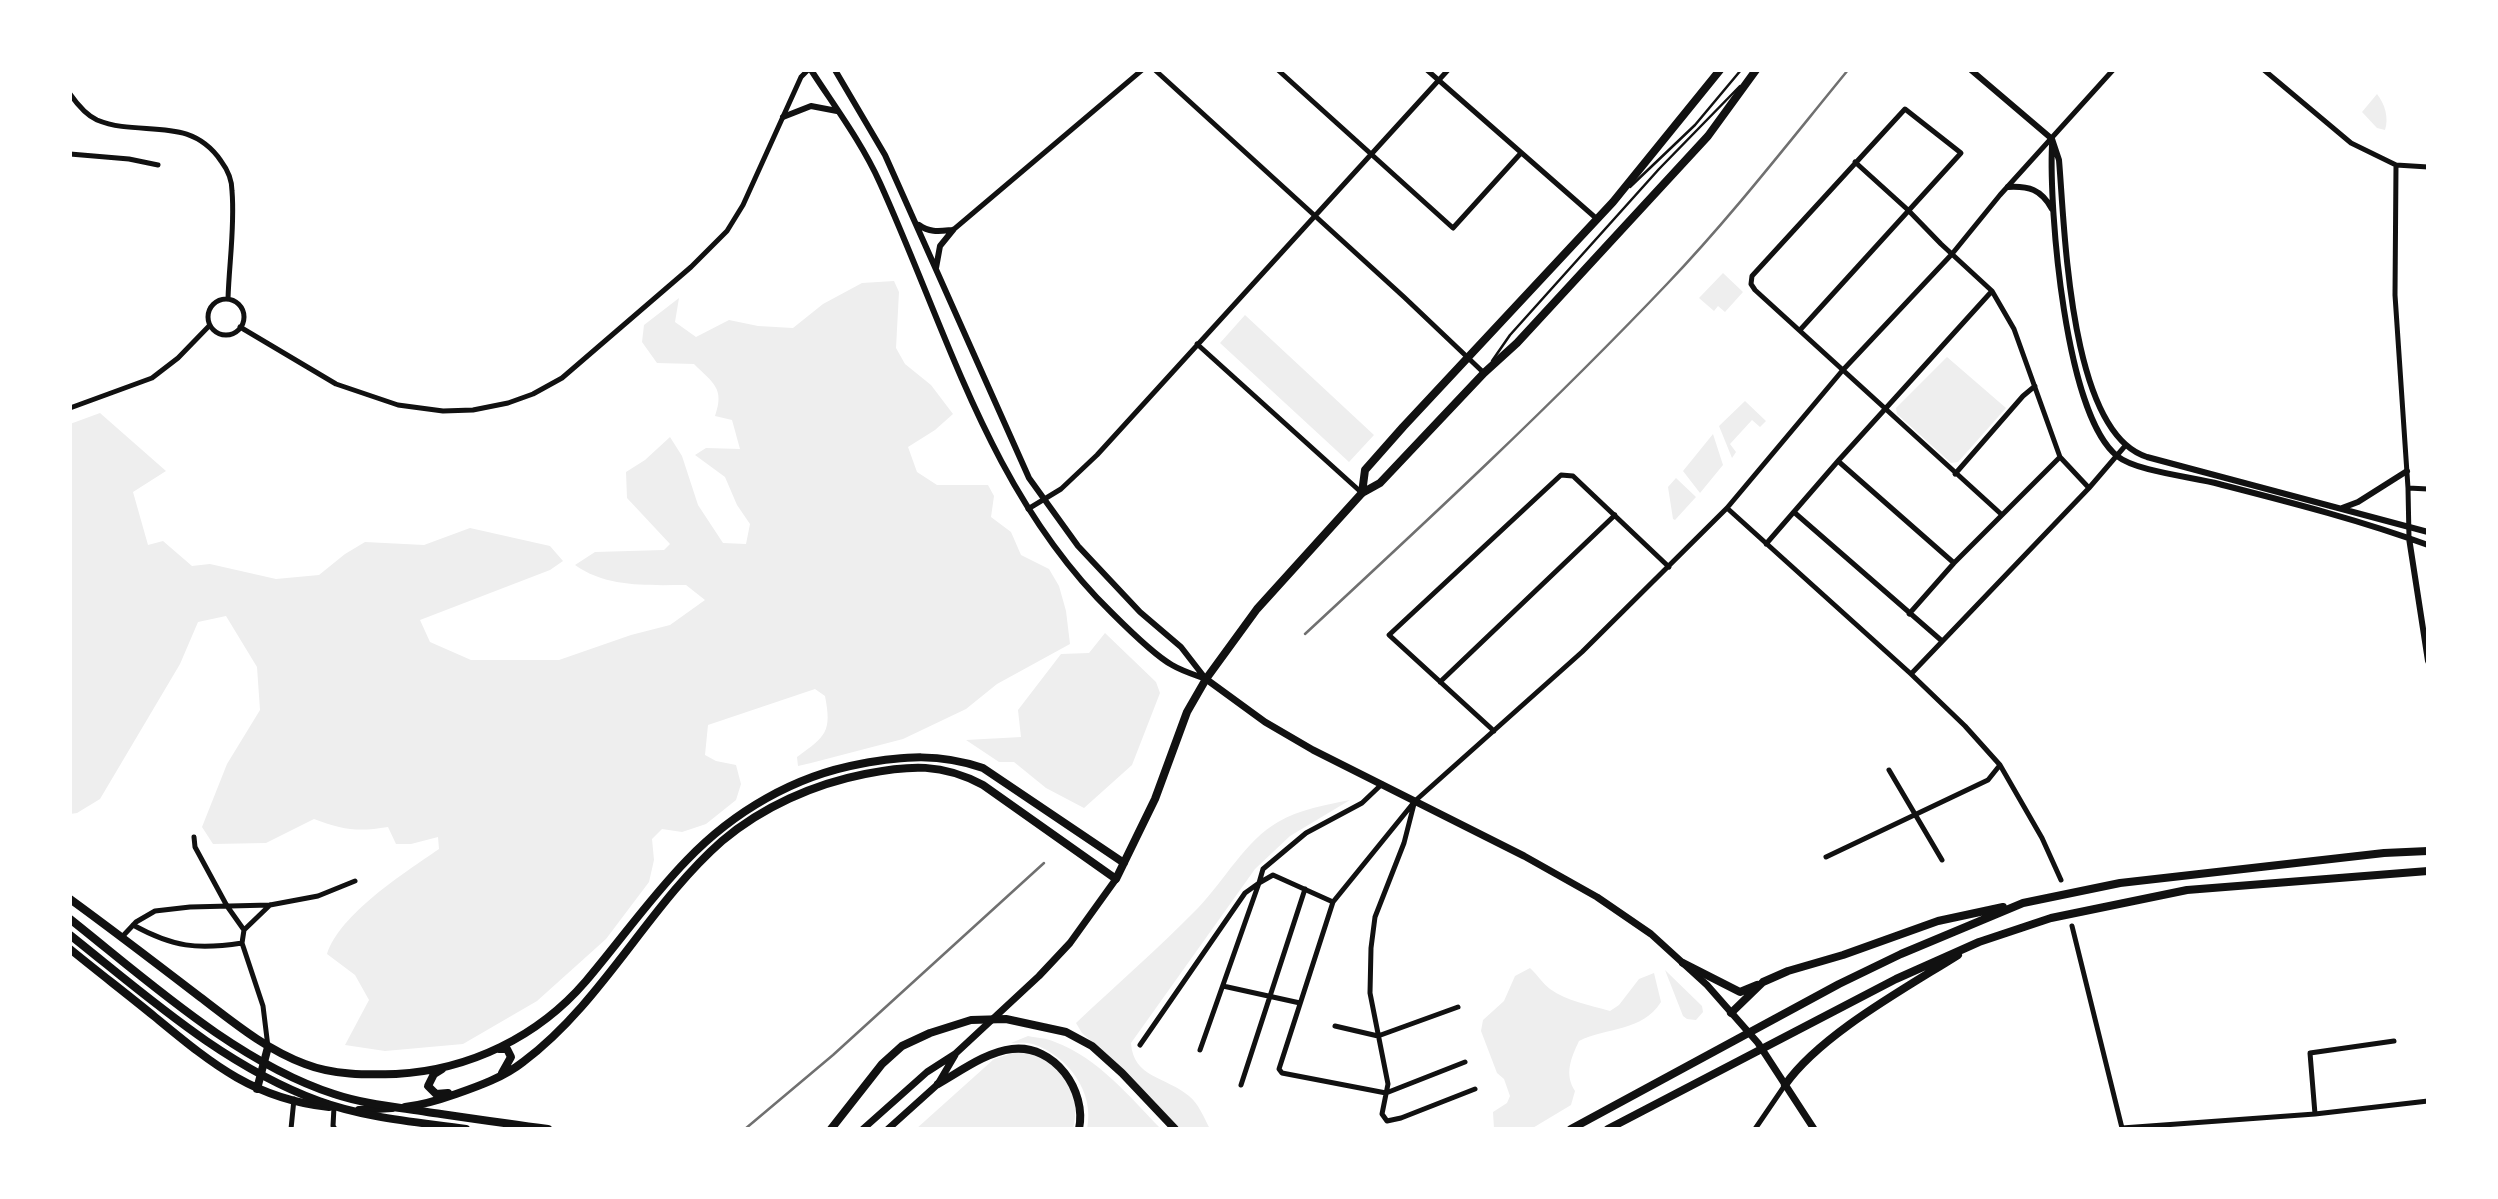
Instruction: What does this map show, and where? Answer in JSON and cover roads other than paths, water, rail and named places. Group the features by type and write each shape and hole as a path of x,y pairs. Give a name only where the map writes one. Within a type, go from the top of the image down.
{"main road":[{"path":"1362,493 1366,470 1614,202 1720,70"},
{"path":"863,1129 927,1072 955,1054 1039,976 1070,943 1124,863 1155,799 1187,712 1206,679 1257,609 1362,493 1380,483 1484,373 1517,343 1708,136 1755,70"},
{"path":"1206,679 1265,722 1313,750 1477,830 1597,897 1651,934 1707,985 1758,1042 1814,1129"},
{"path":"70,899 268,1047 306,1065 336,1072 377,1075 444,1068 472,1060 498,1049 551,1015 584,983 686,861 720,828 754,805 794,784 845,767 887,759 929,756 957,760 982,768 1124,863"},
{"path":"70,949 226,1073 257,1089 294,1100 367,1111 421,1106 500,1076 522,1063 552,1037 585,1001 693,870 722,842 763,812 839,779 922,766 964,775 983,785 1116,878"},
{"path":"1683,964 1740,992 1788,971 1843,955 1938,921 2120,883 2317,860 2428,851"},
{"path":"1608,1129 1896,979 1979,942 2051,918 2188,891 2428,871"},
{"path":"1571,1129 1773,1019 1901,954 2023,903"},
{"path":"70,919 185,1009 252,1056 278,1070 334,1094 386,1106 548,1129"},
{"path":"70,935 188,1027 245,1067 321,1102 385,1117 466,1129"},
{"path":"1785,1085 1796,1068 1843,1029 1979,942"},
{"path":"1731,1013 1763,982"},
{"path":"831,1129 882,1064 902,1046 930,1033 971,1020 1006,1019 1066,1032 1092,1046 1122,1073 1175,1129"},
{"path":"257,1089 268,1047"},
{"path":"888,1129 938,1084 994,1053 1014,1048 1032,1050 1052,1060 1070,1078 1079,1098 1082,1116 1079,1129"},
{"path":"498,1049 507,1049 511,1057 500,1076"},
{"path":"938,1084 955,1054"},
{"path":"444,1068 429,1080 428,1086 436,1094 461,1092"}],"street":[{"path":"240,327 336,384 398,405 443,411 473,410 508,403 534,394 562,378 691,267 727,231 743,205 801,77 809,70 864,152 880,182 966,390 1013,486 1028,510 1060,556 1122,622 1170,664 1206,679"},
{"path":"835,70 870,126 916,223 1028,478 1078,546 1107,579 1181,647 1206,679"},
{"path":"936,270 937,253 953,230 1142,70"},
{"path":"1155,70 1484,373"},
{"path":"1278,70 1453,228 1521,153"},
{"path":"1427,70 1597,219"},
{"path":"1028,510 1061,489 1097,455 1448,70"},
{"path":"1971,70 2052,139 2059,159 2072,303 2083,358 2104,419 2125,446 2147,457 2428,532"},
{"path":"1465,1062 1386,1093 1282,1073 1279,1069 1333,902 1415,801 1582,652 1727,508 1842,371 1952,254 2113,70"},
{"path":"2264,70 2351,143 2396,165 2428,167"},
{"path":"70,94 94,119 113,125 186,133 213,150 226,168 232,188 228,299"},
{"path":"783,117 811,106 838,111"},
{"path":"1800,330 1961,153 1905,109 1752,276 1751,284 1842,371 2001,514"},
{"path":"2052,139 2053,210 2060,286 2076,367 2095,426 2118,457 2178,477 2228,486 2378,527 2428,545"},
{"path":"70,153 158,164"},
{"path":"1855,162 1992,291 2014,329 2060,457 2089,488"},
{"path":"2396,165 2395,295 2409,538 2428,661"},
{"path":"2008,187 2034,189 2045,196 2053,210"},
{"path":"916,223 925,230 953,230"},
{"path":"1766,544 1992,291"},
{"path":"228,299 235,301 243,316 240,327 224,334 210,325 208,319 210,307 219,300 228,299"},
{"path":"70,408 152,378 178,358 210,325"},
{"path":"1197,344 1362,493"},
{"path":"1955,474 2023,396 2035,386"},
{"path":"1911,674 2002,581 2118,457 2125,446"},
{"path":"1909,614 2001,514 2060,457"},
{"path":"1838,461 1954,563"},
{"path":"2342,509 2407,471"},
{"path":"1494,731 1389,635 1561,475 1573,476 1669,567"},
{"path":"2408,488 2428,489"},
{"path":"1727,508 1965,726 2000,765 2042,838 2061,880"},
{"path":"1795,513 1942,641"},
{"path":"1440,682 1615,514"},
{"path":"1826,857 1988,780 2000,765"},
{"path":"1889,770 1942,860"},
{"path":"1200,1050 1264,869 1306,833 1362,803 1382,784"},
{"path":"1415,801 1404,843 1376,917 1371,948 1370,993 1388,1084 1382,1114 1387,1121 1401,1118 1475,1089"},
{"path":"194,837 195,847 227,906 244,930"},
{"path":"1140,1045 1245,893 1273,875 1333,902"},
{"path":"121,938 134,925 155,912 190,907 270,905 318,896 355,881"},
{"path":"1241,1085 1305,889"},
{"path":"268,1047 263,1006 242,943 244,930 270,905"},
{"path":"134,925 158,938 182,946 211,948 242,943"},
{"path":"2072,926 2122,1128 2315,1114 2428,1101"},
{"path":"1223,986 1300,1003"},
{"path":"1335,1026 1378,1036 1458,1007"},
{"path":"2315,1114 2310,1053 2393,1041"},
{"path":"1755,1129 1785,1085"},
{"path":"290,1129 294,1100"},
{"path":"334,1107 335,1129"}],"lane":[{"path":"1614,202 1695,125 1741,70"},
{"path":"1484,373 1510,335 1659,169 1755,70"}],"railway":[{"path":"1305,634 1534,418 1667,284 1737,206 1848,70"},
{"path":"745,1129 833,1055 1044,863"}]}
